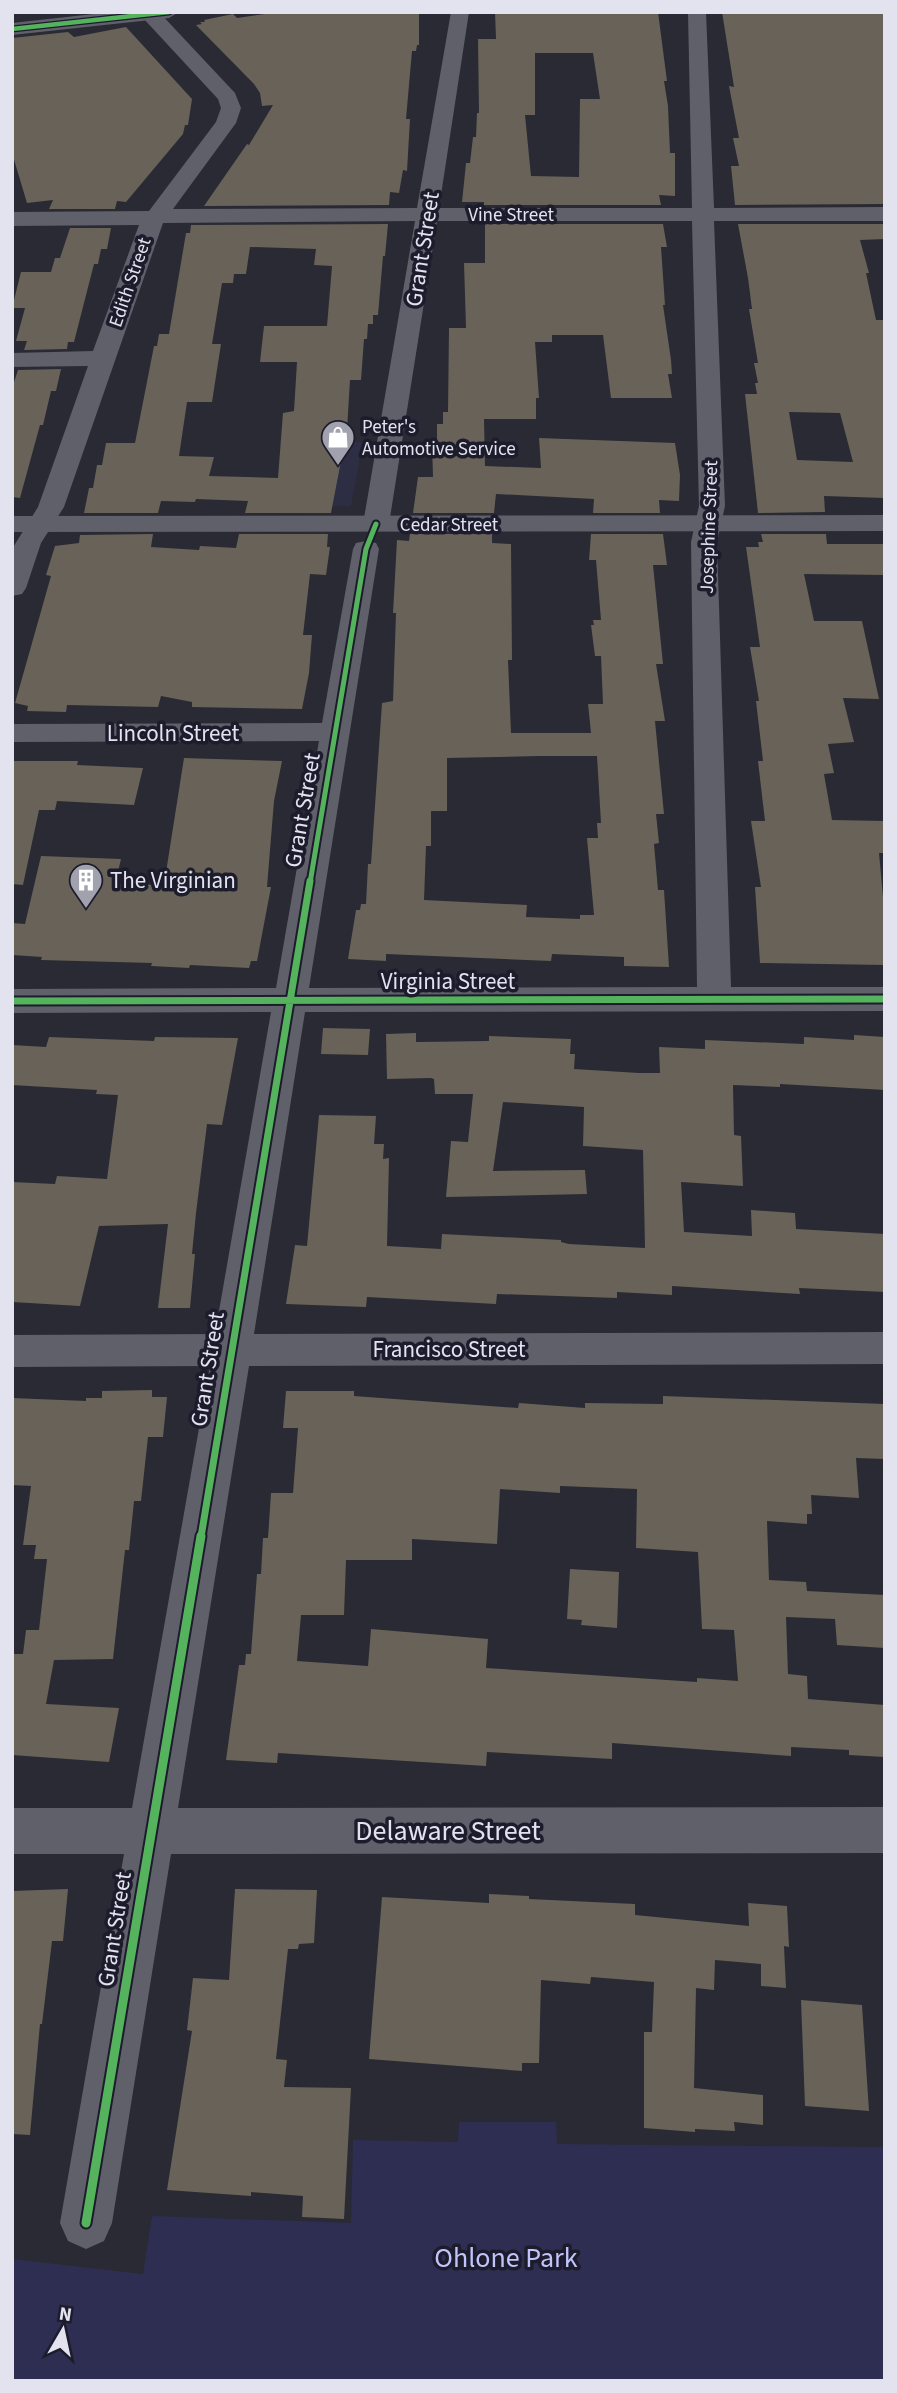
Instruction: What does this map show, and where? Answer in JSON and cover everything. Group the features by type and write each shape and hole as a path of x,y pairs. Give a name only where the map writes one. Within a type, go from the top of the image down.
{"street":[{"name":"Grant Street","path":"86,2223 288,1000 428,215 460,12"},
{"name":"Josephine Street","path":"697,12 712,506 704,542 714,999"},
{"path":"12,29 159,13"},
{"name":"Edith Street","path":"12,588 28,543 51,506 148,228 226,123 230,108 228,97 159,13"},
{"name":"Vine Street","path":"12,219 885,214"},
{"path":"12,359 102,358"},
{"name":"Cedar Street","path":"12,524 371,536 708,523 885,523"},
{"name":"Lincoln Street","path":"12,733 335,732"},
{"name":"Virginia Street","path":"12,1001 885,999"},
{"name":"Francisco Street","path":"12,1351 885,1348"},
{"name":"Delaware Street","path":"12,1830 885,1830"}],"shaded area":[{"path":"327,442 363,442 351,506 313,507"}],"green space":[{"name":"Ohlone Park","path":"459,2122 556,2122 557,2144 885,2147 885,2381 12,2381 12,2259 143,2274 152,2216 351,2223 353,2140 458,2142"}],"building":[{"path":"279,12 419,12 419,45 416,51 412,51 406,119 410,119 407,171 403,170 399,193 390,192 389,205 204,206 247,144 249,145 273,105 262,106 260,93 254,84 196,25 202,24 200,22 205,22 204,20 233,14 237,18"},
{"path":"495,12 658,12 667,81 664,81 670,153 675,153 675,196 659,195 661,205 484,205 484,202 462,202 466,163 470,163 479,113 478,39 496,39","holes":["535,53 593,53 600,99 580,99 579,177 531,176 525,115 535,115"]},
{"path":"722,12 885,12 885,204 735,205 731,166 739,166 733,138 739,138 729,86 734,87"},
{"path":"126,27 192,99 188,125 185,125 183,134 126,202 117,201 115,209 49,209 53,200 27,203 12,153 12,38 68,32 74,37"},
{"path":"388,224 378,315 373,315 373,324 368,324 367,339 364,339 361,380 350,380 347,430 331,513 245,513 248,501 196,499 195,502 161,501 158,513 84,513 89,488 93,488 97,465 102,465 106,443 135,443 154,346 157,346 159,334 169,334 186,233 190,233 191,225","holes":["250,247 316,249 314,265 332,266 327,326 264,326 260,362 297,362 294,411 283,413 278,478 209,476 214,457 179,456 187,402 212,402 221,344 212,344 222,283 233,283 234,274 246,274"]},
{"path":"485,224 663,224 667,247 661,247 663,305 671,360 672,374 668,374 672,398 611,398 603,335 552,335 552,342 535,342 539,398 536,398 536,419 484,419 485,466 541,468 539,438 675,443 680,475 679,501 659,500 660,513 593,513 594,499 496,494 494,513 413,513 418,477 433,477 432,443 437,443 437,424 443,424 443,412 448,412 449,328 466,328 464,263 485,263"},
{"path":"738,224 885,224 885,239 860,240 869,273 866,273 876,320 885,320 885,498 824,496 825,512 758,513 745,394 757,394 755,383 758,383 748,278","holes":["789,412 840,413 853,462 797,460"]},
{"path":"70,228 111,228 107,249 101,249 98,264 94,264 74,342 68,342 67,349 24,350 27,341 16,341 25,308 12,308 21,272 51,272 55,258 60,258"},
{"path":"61,369 56,391 51,391 43,425 40,425 20,498 12,497 12,388 18,370"},
{"path":"153,534 151,547 199,550 200,546 236,548 239,534 328,534 327,547 330,547 326,575 310,574 303,635 312,635 309,673 302,709 192,707 192,702 161,696 158,707 67,705 66,712 27,711 28,706 15,703 51,576 46,575 55,546 79,543 80,535"},
{"path":"410,534 492,534 492,543 511,544 512,660 508,660 511,733 591,733 588,704 603,704 601,656 595,656 591,625 594,625 593,620 601,620 596,560 589,560 591,534 663,534 667,565 653,565 663,664 656,664 665,721 655,721 664,814 656,814 659,843 654,844 658,890 664,890 669,967 624,966 624,957 552,954 551,961 386,954 386,961 348,959 356,910 360,910 361,904 366,904 382,703 393,701 396,613 393,613 397,540 409,541","holes":["597,756 601,823 597,823 598,838 587,838 594,915 580,915 580,919 526,917 527,905 424,900 426,846 431,846 431,811 447,811 447,758"]},
{"path":"761,534 826,534 827,544 885,544 885,575 804,574 814,621 862,621 879,699 843,698 854,742 828,744 834,773 824,774 832,820 885,821 885,853 879,853 885,919 885,965 760,963 755,887 761,887 751,821 765,821 758,761 763,761 756,701 759,701 750,647 760,647 746,547 759,547 758,542 763,542"},
{"path":"184,758 282,761 274,801 267,887 271,887 257,961 251,961 249,968 190,965 189,968 151,966 152,963 41,960 42,957 12,955 12,923 25,924 41,856 121,859 115,884 164,885"},
{"path":"12,761 78,761 77,765 143,768 134,805 57,801 55,810 39,810 23,885 12,884"},
{"path":"323,1028 370,1029 368,1055 321,1054"},
{"path":"416,1033 416,1042 489,1041 489,1036 571,1039 570,1054 575,1054 574,1069 639,1073 660,1073 659,1047 705,1049 705,1040 804,1044 804,1037 854,1040 854,1035 885,1037 885,1090 780,1084 780,1087 733,1085 734,1135 741,1136 743,1186 681,1182 684,1232 752,1236 751,1210 795,1213 796,1229 885,1234 885,1292 799,1288 800,1294 672,1286 672,1295 617,1292 617,1298 497,1294 496,1304 367,1297 366,1307 286,1304 295,1245 307,1246 319,1115 376,1116 374,1144 384,1144 383,1159 389,1158 387,1246 441,1249 442,1234 561,1240 569,1244 645,1248 643,1150 583,1146 584,1107 503,1102 493,1171 585,1170 587,1194 446,1197 451,1141 468,1142 473,1094 435,1094 434,1079 431,1078 387,1079 386,1034"},
{"path":"49,1037 154,1041 155,1037 238,1038 222,1125 207,1124 192,1254 195,1254 190,1308 158,1308 168,1224 99,1226 80,1306 12,1302 12,1182 55,1184 57,1176 107,1179 118,1095 96,1094 97,1090 12,1085 12,1045 46,1047"},
{"path":"152,1390 152,1397 167,1397 163,1437 148,1437 141,1501 134,1501 129,1550 125,1550 113,1659 54,1660 46,1704 119,1708 109,1762 12,1755 12,1654 23,1654 26,1630 39,1630 47,1559 34,1559 36,1545 23,1545 31,1486 12,1485 12,1398 86,1401 86,1398 102,1398 102,1391"},
{"path":"286,1391 354,1391 354,1396 518,1408 519,1403 585,1408 585,1403 663,1404 663,1396 885,1404 885,1459 856,1458 859,1498 811,1495 812,1514 807,1514 807,1524 767,1521 769,1580 806,1582 807,1591 885,1595 885,1648 837,1645 835,1619 786,1617 788,1674 807,1676 808,1699 885,1705 885,1757 849,1755 849,1750 791,1747 791,1756 612,1743 612,1759 487,1752 486,1766 278,1753 277,1763 226,1760 239,1665 245,1665 246,1654 251,1654 257,1574 261,1574 263,1538 268,1538 271,1493 293,1493 298,1428 283,1428","holes":["560,1486 637,1489 636,1548 698,1552 702,1629 734,1630 738,1681 697,1678 697,1682 486,1668 488,1639 371,1629 368,1666 297,1661 301,1615 344,1615 346,1560 412,1560 412,1539 497,1544 500,1489 560,1493"]},
{"path":"570,1569 619,1572 617,1628 581,1625 582,1620 567,1619"},
{"path":"68,1889 63,1941 52,1941 40,2024 30,2135 12,2134 12,1891"},
{"path":"235,1889 317,1890 314,1943 299,1944 298,1949 288,1949 276,2059 287,2060 284,2087 351,2088 344,2219 302,2217 303,2196 251,2192 251,2196 167,2190 192,2031 187,2030 193,1978 229,1980"},
{"path":"489,1894 529,1896 529,1899 635,1904 635,1915 749,1926 748,1903 787,1906 789,1947 784,1946 786,1988 761,1986 761,1964 715,1960 714,1990 696,1988 694,2088 763,2095 763,2125 734,2122 735,2131 695,2129 695,2132 644,2128 644,2032 652,2032 654,1982 591,1977 590,1984 541,1980 539,2063 522,2063 522,2071 369,2059 382,1897 489,1903"},
{"path":"801,2000 862,2005 869,2111 805,2106"}],"cycle path":[{"path":"12,29 169,12"},
{"path":"86,2223 366,549 376,524"},
{"path":"12,1001 885,999"}],"place":[{"name":"Peter's Automotive Service","path":"338,467"},
{"name":"The Virginian","path":"86,910"}]}
